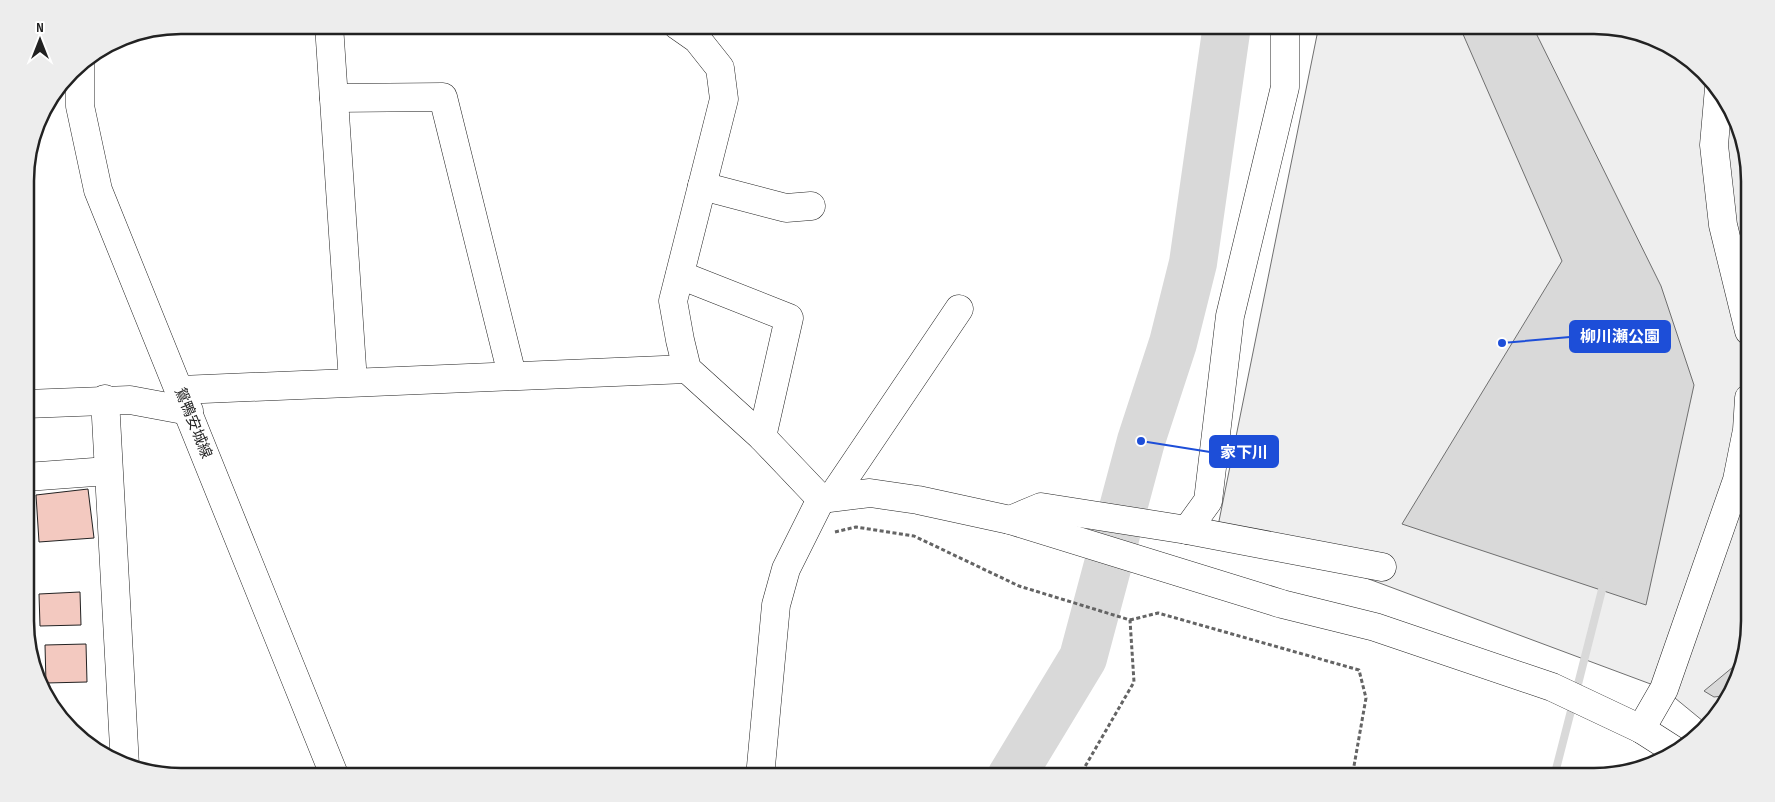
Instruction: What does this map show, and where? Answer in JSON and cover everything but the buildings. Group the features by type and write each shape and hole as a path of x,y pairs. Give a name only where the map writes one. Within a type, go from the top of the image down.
{"street":[{"path":"330,34 353,382"},
{"path":"690,34 697,39 720,68 724,99 673,301 687,369 827,498 870,493 918,500 1010,520 1282,604 1374,627 1552,687 1640,729 1669,747"},
{"path":"1187,530 1208,501 1230,316 1285,87 1285,34"},
{"name":"鴛鴨安城線","path":"80,74 80,106 98,190 331,768"},
{"path":"334,98 443,97 512,375"},
{"path":"1718,101 1714,146 1723,225 1741,298"},
{"path":"702,186 786,208 811,206"},
{"path":"680,275 789,318 762,437"},
{"path":"761,768 776,605 786,569 799,542 827,498 959,309"},
{"path":"34,403 105,399 184,401 353,382 687,369"},
{"path":"105,399 124,757"},
{"path":"1640,729 1664,689 1737,480 1741,460"},
{"path":"34,476 108,471"},
{"path":"1010,520 1041,507 1187,530 1382,567"}],"path":[{"path":"799,542 856,526 914,536 1018,586 1130,620 1158,613 1359,670 1366,698 1355,768"},
{"path":"1084,768 1134,682 1130,620"}],"shaded area":[{"path":"1317,34 1604,34 1642,42 1668,53 1684,64 1711,91 1722,107 1730,124 1740,161 1741,631 1730,678 1722,695 1702,721 1664,689 1299,553 1218,526"},
{"path":"1463,34 1536,34 1661,286 1694,385 1646,605 1402,524 1562,261"},
{"path":"1734,664 1721,696 1714,697 1704,691"}],"waterway":[{"path":"1016,768 1083,658 1141,441 1173,343 1193,263 1226,34"},
{"path":"1576,692 1604,582"},
{"path":"1556,768 1573,703"}],"place":[{"name":"柳川瀬公園","path":"1502,343"},
{"name":"家下川","path":"1141,441"}]}
